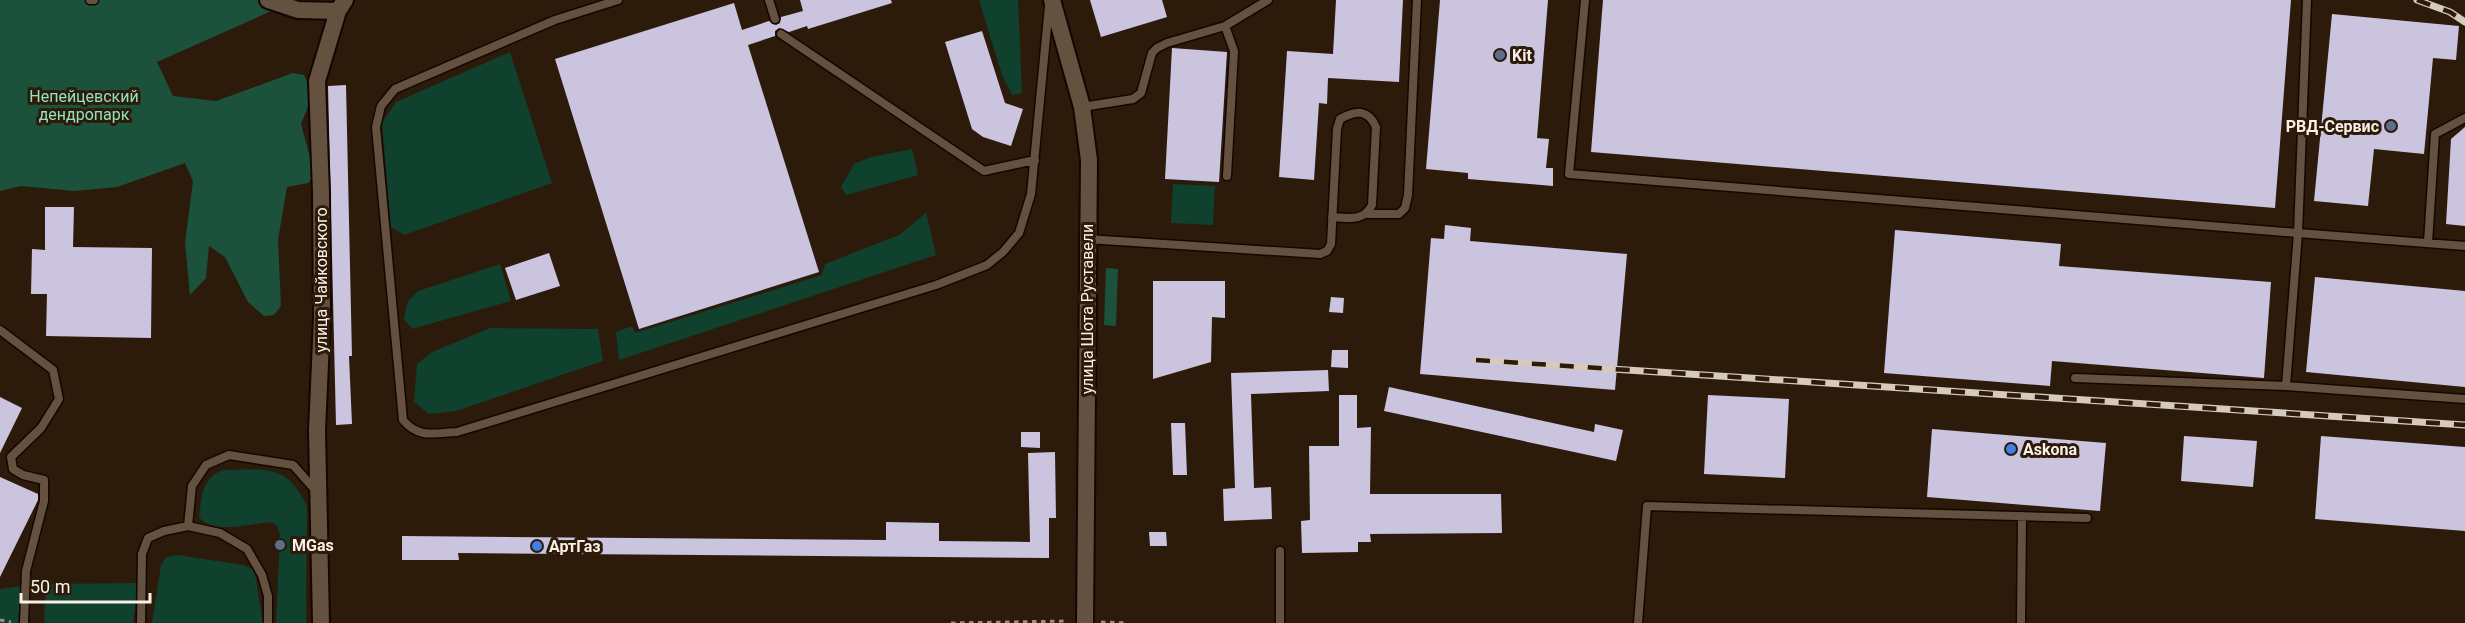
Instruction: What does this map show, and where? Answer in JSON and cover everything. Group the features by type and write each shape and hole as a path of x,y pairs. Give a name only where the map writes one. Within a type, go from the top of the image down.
{"street":[{"name":"улица Чайковского","path":"268,0 298,10 341,6 317,81 322,319 317,430 321,623"},
{"name":"улица Шота Руставели","path":"1051,0 1082,107 1089,160 1085,622"}],"lane":[{"path":"618,0 555,20 394,89 381,105 376,127 403,420 412,431 457,432 936,285 987,265 1003,252 1019,233 1031,194 1051,0"},
{"path":"769,0 775,19"},
{"path":"1082,107 1133,99 1141,93 1152,53 1157,48 1225,26 1268,0"},
{"path":"1332,217 1357,219 1368,214 1399,214 1405,208 1408,195 1417,0"},
{"path":"1585,0 1569,174 2465,246"},
{"path":"2286,386 2298,233 2307,0"},
{"path":"1225,26 1234,51 1227,176"},
{"path":"781,34 984,171 1035,160"},
{"path":"1087,238 1320,254 1327,251 1331,244 1337,129 1340,119 1351,113 1363,113 1372,117 1376,127 1372,205 1368,214"},
{"path":"2428,243 2435,134 2465,118"},
{"path":"0,330 53,370 59,399 41,428 11,457 14,469 22,475 44,480 44,501 26,571 24,623"},
{"path":"2075,378 2286,386 2465,399"},
{"path":"188,526 192,486 206,465 229,455 293,465 320,495"},
{"path":"1638,623 1647,506 2087,518"},
{"path":"2021,623 2022,516"},
{"path":"141,623 142,554 148,538 164,531 188,526 220,533 247,549 262,575 268,596 268,623"},
{"path":"1280,551 1280,623"}],"path":[{"path":"0,620 16,623"},
{"path":"951,623 1127,623"}],"green space":[{"name":"Непейцевский дендропарк","path":"0,0 288,0 285,5 157,62 173,96 216,101 293,73 304,75 313,94 301,124 315,176 308,183 287,187 278,240 281,306 274,315 264,316 248,302 225,257 209,246 206,278 190,295 185,243 193,181 185,163 117,187 74,191 21,186 0,191"},
{"path":"979,0 1018,0 1022,93 1012,95 1002,75"},
{"path":"510,52 552,183 404,235 391,227 382,123 396,102"},
{"path":"912,149 918,175 846,195 841,187 854,164 871,157"},
{"path":"1173,184 1215,186 1213,225 1171,223"},
{"path":"926,213 936,255 619,360 616,332 632,326 635,333 822,275 825,264 899,235"},
{"path":"500,264 511,301 412,329 404,319 408,301 418,291"},
{"path":"1106,268 1118,269 1116,326 1104,325"},
{"path":"490,328 598,329 603,361 456,411 429,414 414,402 417,364 432,352"},
{"path":"223,470 262,470 282,475 291,482 307,506 306,623 276,623 280,535 277,526 271,522 232,527 213,526 199,517 202,495 207,483 216,473"},
{"path":"178,555 243,565 253,569 263,623 152,623 161,565 166,557"},
{"path":"138,583 133,623 46,623 44,620 46,584"},
{"path":"21,586 18,623 0,623 0,589"}],"building":[{"path":"800,0 891,0 892,3 808,29 807,26 789,32 779,28 775,31 775,36 748,45 819,272 639,329 555,59 734,3 742,30 769,21 776,25 780,23 781,17 803,11"},
{"path":"1090,0 1162,0 1167,17 1101,37"},
{"path":"1336,0 1403,0 1399,82 1328,78 1327,104 1319,103 1314,180 1279,177 1287,51 1333,54"},
{"path":"1440,0 1548,0 1537,138 1549,139 1546,168 1553,168 1553,186 1468,179 1468,173 1426,169"},
{"path":"1603,0 2291,0 2275,208 1591,152"},
{"path":"2332,14 2459,26 2456,60 2433,58 2424,154 2374,149 2368,206 2314,201"},
{"path":"982,31 1005,103 1023,109 1011,146 983,137 972,129 945,42"},
{"path":"1172,48 1227,52 1219,182 1165,179"},
{"path":"346,85 352,424 336,425 328,86"},
{"path":"2465,127 2465,226 2446,224 2451,139"},
{"path":"45,207 74,207 73,247 152,248 151,338 46,336 47,294 31,294 32,249 45,250"},
{"path":"1445,225 1471,228 1470,241 1627,254 1615,390 1420,374 1431,238 1444,239"},
{"path":"1895,230 2061,244 2059,266 2271,282 2264,378 2052,361 2050,386 1884,373"},
{"path":"549,253 560,286 516,300 505,268"},
{"path":"2315,277 2465,291 2465,387 2306,372"},
{"path":"1153,281 1225,281 1225,318 1212,317 1211,362 1153,379"},
{"path":"1331,297 1344,298 1343,313 1329,312"},
{"path":"1332,350 1348,350 1348,368 1331,367"},
{"path":"1328,370 1329,391 1251,394 1254,488 1271,487 1272,519 1224,521 1223,489 1235,488 1231,373"},
{"path":"1389,387 1594,432 1595,424 1623,430 1616,461 1384,411"},
{"path":"1339,395 1357,395 1357,428 1371,427 1370,494 1501,494 1502,533 1370,534 1371,542 1358,542 1358,552 1302,553 1301,521 1310,520 1309,446 1339,446"},
{"path":"1708,395 1789,399 1785,478 1704,474"},
{"path":"0,397 22,408 0,453"},
{"path":"1171,423 1185,423 1187,475 1173,475"},
{"path":"1932,429 2106,443 2100,511 1927,497"},
{"path":"1021,432 1040,432 1040,448 1021,447"},
{"path":"2184,436 2257,441 2253,487 2181,481"},
{"path":"2321,436 2465,447 2465,531 2315,519"},
{"path":"1055,452 1056,518 1049,518 1049,558 458,553 459,560 402,560 402,536 886,540 886,522 939,523 939,541 1030,542 1028,453"},
{"path":"0,477 38,494 38,500 0,577"},
{"path":"1149,532 1166,532 1167,546 1150,546"}],"railway":[{"path":"2417,0 2450,12 2465,22"},
{"path":"1476,360 2465,425"}],"place":[{"name":"Kit","path":"1500,55"},
{"name":"РВД-Сервис","path":"2391,126"},
{"name":"Askona","path":"2011,449"},
{"name":"MGas","path":"280,545"},
{"name":"АртГаз","path":"537,546"}]}
